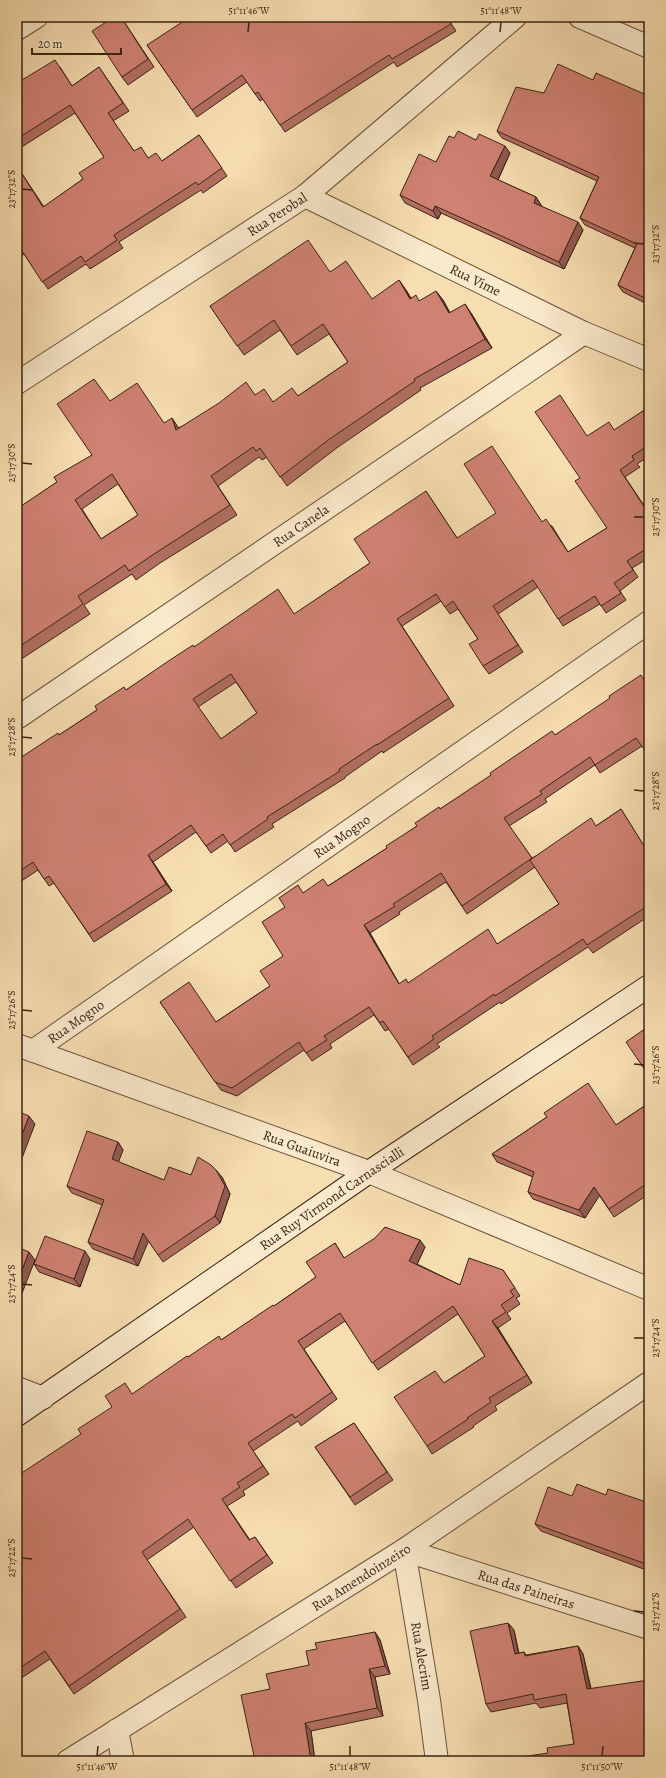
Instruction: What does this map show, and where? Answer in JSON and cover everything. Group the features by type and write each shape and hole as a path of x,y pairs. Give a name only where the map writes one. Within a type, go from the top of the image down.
{"street":[{"path":"17,29 36,17"},
{"name":"Rua Perobal","path":"17,383 305,196 515,17"},
{"path":"580,17 649,47"},
{"name":"Rua Vime","path":"305,196 584,333 649,360"},
{"name":"Rua Canela","path":"17,718 584,333"},
{"name":"Rua Mogno","path":"25,1048 649,622"},
{"name":"Rua Ruy Virmond Carnascialli","path":"17,1415 370,1172 649,986"},
{"name":"Rua Guaiuvira","path":"25,1048 370,1172 649,1289"},
{"name":"Rua Amendoinzeiro","path":"68,1761 404,1550 649,1384"},
{"path":"17,1388 43,1398"},
{"name":"Rua das Paineiras","path":"404,1550 649,1628"},
{"name":"Rua Alecrim","path":"404,1550 429,1700 437,1761"},
{"path":"117,1730 123,1761"}],"building":[{"path":"114,17 121,17 148,59 122,77 92,31"},
{"path":"190,17 446,17 451,24 392,59 389,55 280,125 258,92 255,94 242,75 192,110 147,45"},
{"path":"55,60 72,86 99,67 123,103 108,113 134,151 141,147 148,158 156,153 162,161 199,135 222,168 198,185 196,182 114,235 117,240 85,262 81,256 42,282 19,246 17,248 17,166 43,207 83,179 79,173 104,157 70,105 17,139 17,83"},
{"path":"558,64 593,80 596,73 649,96 649,300 618,285 637,244 580,218 599,177 497,131 516,87 544,93"},
{"path":"458,131 476,140 479,134 505,146 490,176 536,197 534,203 578,222 559,262 435,206 433,211 400,195 419,154 436,162 449,136 454,138"},
{"path":"308,240 330,272 346,261 372,299 399,280 410,299 416,295 419,301 436,291 449,313 465,304 485,339 414,379 415,381 331,438 280,477 260,448 256,451 253,447 211,476 230,505 129,571 125,565 78,596 83,604 17,648 17,506 18,508 57,482 54,477 92,455 57,404 94,379 110,401 137,383 164,423 172,418 176,430 219,403 246,382 255,395 264,389 273,402 292,388 298,396 348,362 323,324 291,346 274,320 237,346 210,306","holes":["112,474 138,515 101,539 75,500"]},
{"path":"560,395 587,436 609,422 614,430 649,407 649,445 632,456 634,460 620,470 647,511 649,509 649,547 627,561 633,570 614,583 621,593 601,606 595,596 558,619 533,580 493,606 518,645 483,666 469,644 478,639 453,601 445,607 436,594 397,619 449,698 339,769 340,771 267,817 268,819 230,845 223,834 206,846 191,825 148,855 166,884 89,934 49,876 44,879 33,862 17,873 17,760 97,710 95,706 124,687 126,690 193,645 194,647 278,589 294,614 370,563 354,539 426,491 457,538 496,513 464,464 492,446 542,522 546,519 568,552 607,528 575,481 580,478 535,412","holes":["231,674 257,713 221,739 193,699"]},
{"path":"641,675 649,687 649,754 636,738 595,765 590,757 540,791 542,794 504,818 532,858 462,906 441,873 393,904 395,906 364,925 399,984 406,979 408,983 488,929 497,944 559,904 530,860 591,818 596,826 621,809 649,854 649,905 587,945 583,939 495,996 494,994 432,1036 434,1039 408,1057 383,1021 380,1023 369,1007 324,1036 327,1040 306,1053 299,1042 232,1088 215,1082 160,1002 189,982 216,1022 270,986 260,971 283,956 262,922 285,907 279,898 298,885 303,893 323,879 328,886 387,848 386,846 417,826 415,823 439,807 440,809 491,775 490,773 552,731 555,735"},
{"path":"649,1026 649,1076 626,1042"},
{"path":"588,1083 616,1125 649,1103 649,1182 609,1209 594,1187 579,1210 528,1192 534,1172 492,1154 547,1117 544,1113"},
{"path":"17,1111 29,1116 17,1148"},
{"path":"87,1131 118,1142 112,1159 164,1180 169,1167 191,1175 198,1157 211,1165 216,1170 225,1186 215,1216 158,1255 143,1233 133,1259 88,1242 104,1200 67,1186"},
{"path":"385,1227 420,1240 409,1261 460,1285 469,1258 503,1270 515,1288 510,1291 514,1296 501,1305 506,1312 492,1321 527,1375 489,1398 491,1402 427,1446 394,1397 435,1371 444,1383 485,1356 453,1306 372,1363 340,1313 298,1341 332,1392 295,1418 292,1414 248,1443 263,1466 237,1483 240,1487 222,1499 249,1540 255,1537 267,1555 230,1581 188,1519 142,1552 180,1609 69,1686 45,1651 17,1670 17,1623 23,1619 17,1611 17,1476 81,1434 78,1429 112,1407 105,1396 125,1383 132,1394 187,1356 188,1357 219,1336 221,1340 316,1277 306,1262 335,1243 344,1258 375,1238"},
{"path":"45,1236 85,1251 74,1279 34,1264"},
{"path":"17,1247 29,1252 17,1283"},
{"path":"354,1423 387,1472 350,1497 315,1447"},
{"path":"577,1484 606,1495 608,1489 649,1503 649,1565 535,1524 548,1487 572,1496"},
{"path":"508,1623 515,1654 524,1652 525,1656 578,1646 587,1689 649,1680 649,1761 494,1761 548,1753 547,1748 574,1744 566,1694 534,1700 533,1694 486,1704 470,1631"},
{"path":"375,1632 385,1666 369,1669 377,1708 305,1723 311,1761 255,1761 241,1695 270,1689 266,1674 309,1665 306,1651 317,1649 315,1643"}]}
